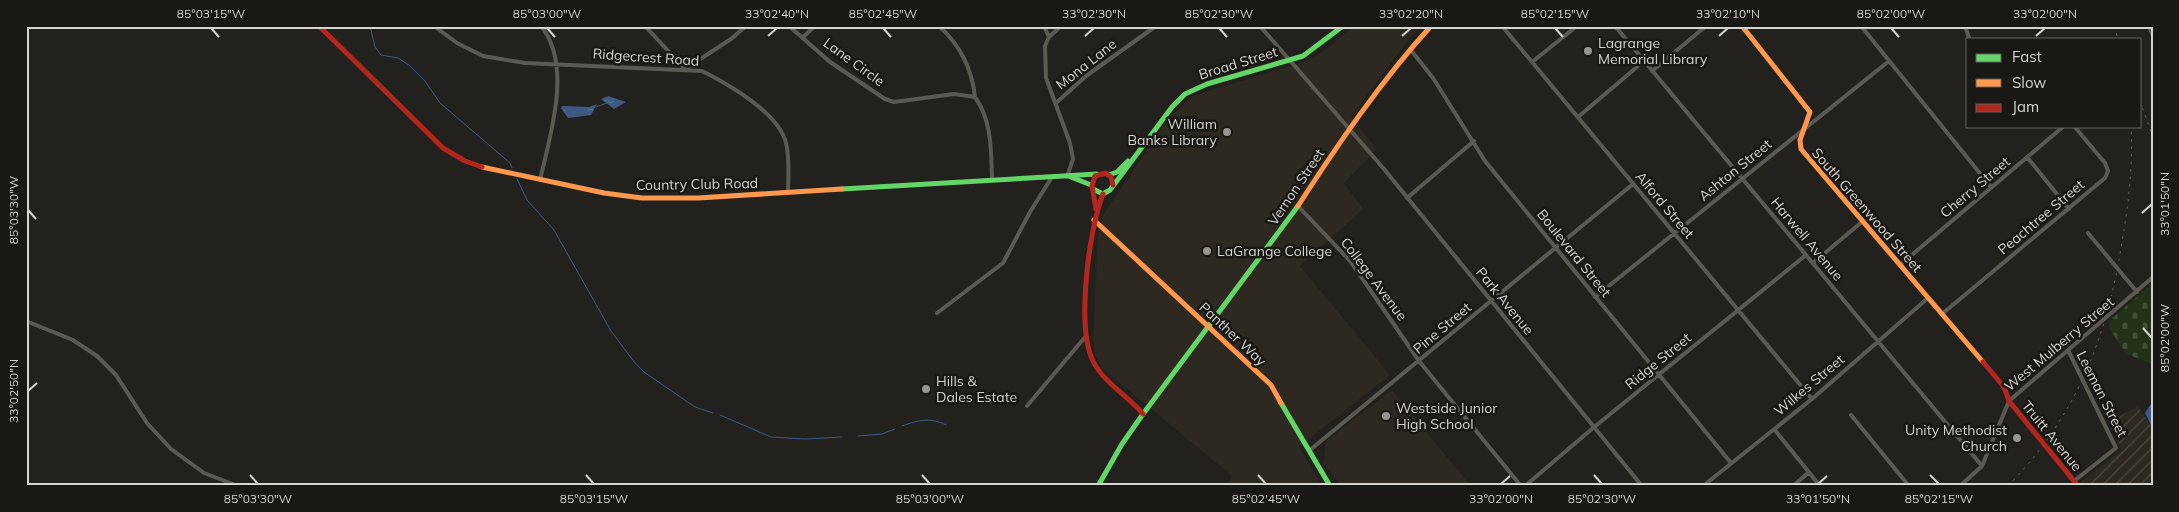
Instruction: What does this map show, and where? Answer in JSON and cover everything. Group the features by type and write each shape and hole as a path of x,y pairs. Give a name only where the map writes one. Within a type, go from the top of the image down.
{"street":[{"name":"Country Club Road","path":"319,26 443,148 465,161 483,167 540,180 642,198 692,198 1098,174"},
{"name":"Ridgecrest Road","path":"434,26 457,43 483,56 524,63 702,71 724,82 754,104 781,129 786,144 788,193"},
{"path":"540,180 556,98 557,64 553,43 541,26"},
{"path":"645,26 685,69 731,39 746,26"},
{"name":"Lane Circle","path":"789,26 830,62 885,99 894,102 954,94 975,97"},
{"path":"802,37 815,26"},
{"path":"939,26 960,50 970,71 975,97 984,110 992,145 992,179"},
{"path":"1044,26 1049,37"},
{"path":"1061,26 1049,37 1045,46 1046,78 1073,155 1069,177"},
{"name":"Mona Lane","path":"1056,103 1086,76 1156,26"},
{"name":"Park Avenue","path":"1260,26 1407,198 1642,486"},
{"name":"Broad Street","path":"1113,185 1172,106 1189,92 1207,84 1288,60 1315,49 1343,26"},
{"name":"Vernon Street","path":"1098,486 1122,444 1143,414 1298,206 1349,131 1410,49 1431,26"},
{"name":"Alford Street","path":"1502,26 1812,399"},
{"path":"1532,62 1577,26"},
{"name":"Harwell Avenue","path":"1615,26 1982,466"},
{"path":"1652,71 1706,26"},
{"name":"South Greenwood Street","path":"1742,26 1809,111 1810,117 1800,141 1801,149 2004,387 2008,400"},
{"path":"1861,26 1991,188"},
{"path":"1965,26 1969,38"},
{"path":"2149,26 2153,36"},
{"name":"Boulevard Street","path":"1410,49 1433,78 1485,161 1731,463"},
{"path":"1578,117 1644,61"},
{"name":"Ashton Street","path":"1595,297 1889,61"},
{"name":"Cherry Street","path":"1900,264 2062,128"},
{"name":"Peachtree Street","path":"1942,314 2105,178 2108,171 2105,163 2076,128"},
{"path":"1407,198 1474,141"},
{"path":"2027,157 2069,208"},
{"name":"Broad Street","path":"1108,175 1117,172 1132,158"},
{"path":"1096,209 1092,187 1094,177 1103,172 1108,175 1113,185 1110,190 1103,194 1096,209 1094,220 1089,261 1086,336 1089,352 1096,366 1136,404 1143,414"},
{"path":"938,313 1003,264 1030,212 1052,177"},
{"name":"Country Club Road","path":"1069,177 1092,187"},
{"name":"Pine Street","path":"1310,450 1633,184"},
{"path":"1092,187 1103,194"},
{"name":"College Avenue","path":"1298,206 1351,262 1420,360 1521,486"},
{"name":"Panther Way","path":"1094,220 1271,386 1330,486"},
{"path":"1813,263 1863,221"},
{"path":"2088,233 2137,292"},
{"name":"Ridge Street","path":"1525,486 1593,428 1806,255"},
{"name":"West Mulberry Street","path":"1960,486 1982,466 2008,400 2153,277"},
{"name":"Wilkes Street","path":"1703,486 1812,399 1928,298"},
{"path":"27,323 73,340 97,356 116,375 147,423 171,450 204,473 238,486"},
{"path":"1028,406 1086,336"},
{"name":"Leeman Street","path":"2068,350 2116,448 2076,483"},
{"name":"Truitt Avenue","path":"2008,400 2076,483"},
{"path":"1851,415 1909,486"},
{"path":"1774,429 1820,486"},
{"path":"1793,486 1809,472"}],"shaded area":[{"name":"LaGrange College","path":"1354,26 1422,26 1409,39 1351,117 1377,149 1344,183 1363,209 1300,266 1390,375 1299,447 1322,486 1227,486 1232,476 1102,368 1095,355 1093,339 1098,236 1103,215 1168,119 1192,96 1303,62 1324,51"},
{"name":"Westside Junior High School","path":"1392,390 1471,486 1341,486 1323,463 1326,441"},
{"path":"2138,406 2153,429 2153,486 2084,486 2081,482 2122,450 2109,422"}],"green space":[{"path":"2152,284 2153,364 2126,354 2109,328 2109,321"}],"water":[{"path":"608,96 626,102 614,109 601,99"},
{"path":"597,104 591,115 568,118 561,108 562,106 589,107"},
{"path":"2153,401 2153,429 2145,413"}],"waterway":[{"path":"370,26 375,47 381,55 398,58 409,65 425,81 440,103 510,163 512,168"},
{"path":"596,107 607,103"},
{"path":"517,179 527,200 554,230 611,331 635,363 644,372 695,407 713,413"},
{"path":"720,415 771,437 805,439 842,437"},
{"path":"902,426 924,420 940,422 946,425"},
{"path":"858,436 882,434 895,429"}],"railway":[{"path":"2114,26 2118,38"},
{"path":"2142,107 2153,137"},
{"path":"2008,486 2033,458 2054,430 2072,401 2099,339 2117,272 2125,222 2131,168 2131,128"}],"traffic: fast":[{"path":"1093,189 1103,194 1110,190 1172,107 1185,94 1207,84 1303,56 1343,26"},
{"path":"1109,175 1117,172 1128,161"},
{"path":"842,189 1097,174"},
{"path":"1071,177 1091,185"},
{"path":"1098,486 1122,444 1143,414 1298,206"},
{"path":"1281,403 1330,486"}],"traffic: slow":[{"path":"1298,206 1361,113 1431,26"},
{"path":"1742,26 1810,112 1800,140 1801,149 1983,362"},
{"path":"482,167 604,193 642,198 698,198 842,189"},
{"path":"1094,220 1271,385 1281,403"}],"traffic: jam":[{"path":"319,26 443,148 465,161 482,167"},
{"path":"1096,209 1092,186 1095,176 1106,173 1111,177 1113,185"},
{"path":"1103,194 1093,230 1086,278 1085,325 1088,345 1097,369 1143,414"},
{"path":"1983,362 2004,387 2009,401 2078,486"}],"place":[{"name":"Lagrange Memorial Library","path":"1588,51"},
{"name":"William Banks Library","path":"1227,132"},
{"name":"LaGrange College","path":"1207,251"},
{"name":"Hills & Dales Estate","path":"926,389"},
{"name":"Westside Junior High School","path":"1386,416"},
{"name":"Unity Methodist Church","path":"2017,438"}]}
